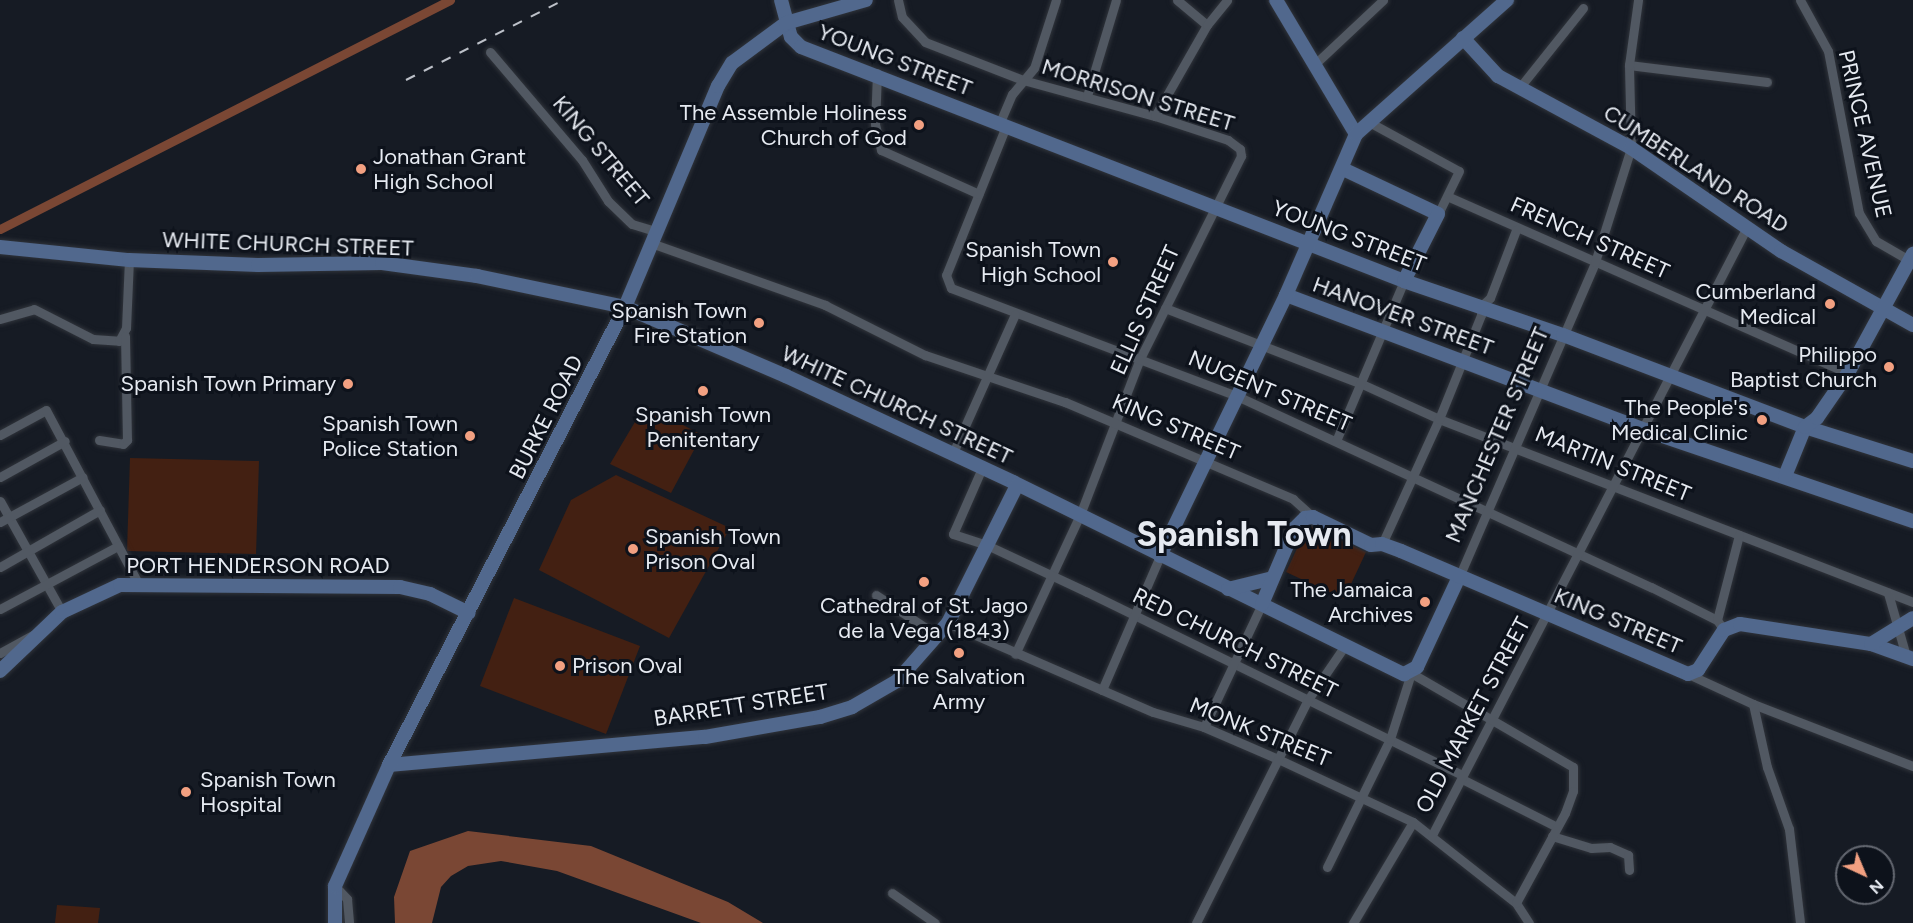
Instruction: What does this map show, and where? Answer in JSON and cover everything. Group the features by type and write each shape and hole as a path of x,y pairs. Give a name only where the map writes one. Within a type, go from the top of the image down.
{"street":[{"path":"781,0 786,23"},
{"name":"BURKE ROAD","path":"335,923 335,886 389,765 625,307 723,78 732,63 786,23 866,0"},
{"name":"MORRISON STREET","path":"898,0 902,17 925,42 1023,80 1087,96 1228,140 1240,149"},
{"path":"1023,80 1034,68 1056,0"},
{"path":"1087,96 1116,0"},
{"path":"1176,0 1207,25"},
{"path":"1155,116 1207,25 1227,0"},
{"path":"1276,0 1316,63 1356,134"},
{"path":"1316,63 1383,0"},
{"path":"1102,690 1204,461 1286,295 1307,242 1343,169 1356,134 1506,0"},
{"name":"MANCHESTER STREET","path":"1327,867 1390,739 1411,673 1417,667 1518,446 1595,262 1631,148 1629,65 1638,0"},
{"name":"PRINCE AVENUE","path":"1800,0 1828,51 1859,213 1876,242 1911,257"},
{"path":"1520,87 1583,8"},
{"name":"YOUNG STREET","path":"786,23 791,37 801,46 877,73 1213,207 1404,281 1563,335 1805,427 1913,461"},
{"name":"CUMBERLAND ROAD","path":"1463,38 1497,76 1631,148 1746,229 1887,307 1913,325"},
{"name":"KING STREET","path":"490,52 582,160 608,201 632,224 652,230 651,243 825,306 925,355 989,379 1065,402 1293,499 1313,517 1371,545 1382,544 1688,674 1753,704 1913,766"},
{"path":"1629,65 1767,82"},
{"path":"877,73 874,124 881,150 979,194"},
{"name":"MORRISON STREET","path":"1000,122 1012,94 1023,80"},
{"name":"NUGENT STREET","path":"1000,122 1004,131 946,281 951,288 1139,361 1237,396 1580,555 1720,625"},
{"path":"1336,441 1384,334 1404,281 1460,174 1457,169 1369,122"},
{"name":"ELLIS STREET","path":"1015,654 1079,517 1139,361 1213,207 1241,156 1240,149"},
{"path":"1343,169 1438,214"},
{"name":"FRENCH STREET","path":"1449,197 1516,230 1595,262 1848,373"},
{"name":"OLD MARKET STREET","path":"1432,835 1580,555 1613,486 1645,430 1667,375 1746,229"},
{"path":"1382,544 1464,361 1481,306 1490,298 1516,230"},
{"name":"WHITE CHURCH STREET","path":"0,247 129,260 258,265 382,263 477,276 625,307 786,376 982,468 1404,674 1411,673 1573,767 1573,790 1554,832 1516,903"},
{"path":"1785,476 1805,427 1817,418 1848,373 1887,307 1911,257"},
{"path":"99,440 123,444 127,440 125,336 129,260"},
{"name":"HANOVER STREET","path":"1286,295 1384,334 1464,361 1645,430 1913,521"},
{"name":"MARTIN STREET","path":"1165,308 1362,384 1439,419 1518,446 1613,486 1913,602"},
{"path":"0,319 29,309 93,339 119,341 125,336"},
{"path":"952,455 989,379 1015,314"},
{"path":"0,435 46,410 65,441 139,585"},
{"path":"0,477 65,441"},
{"name":"RED CHURCH STREET","path":"982,468 953,534 990,546 1134,614 1307,701 1390,739 1462,777 1554,832 1591,848 1610,848 1628,855 1629,870"},
{"path":"4,520 83,477"},
{"name":"BARRETT STREET","path":"389,765 705,737 820,717 852,707 897,681 948,623 990,546 1017,485"},
{"path":"0,501 4,520 29,553 62,612"},
{"path":"0,567 29,553 100,510"},
{"path":"1204,727 1262,604 1294,529 1305,518 1313,517"},
{"path":"1688,674 1698,670 1720,625 1739,535"},
{"path":"0,609 118,546"},
{"path":"1228,589 1273,578"},
{"name":"PORT HENDERSON ROAD","path":"0,671 37,632 62,612 120,585 400,587 430,594 469,613"},
{"path":"1888,593 1910,658"},
{"path":"876,595 938,636"},
{"path":"1871,644 1913,618"},
{"name":"MONK STREET","path":"948,623 1015,654 1102,690 1204,727 1363,795 1432,835 1516,903 1529,923"},
{"path":"1720,625 1740,624 1871,644 1910,658"},
{"path":"0,653 37,632"},
{"path":"1196,923 1307,701 1346,645"},
{"path":"1753,704 1767,767 1789,829 1800,923"},
{"path":"1353,923 1413,822"},
{"path":"335,886 347,899 349,923"},
{"path":"892,893 935,923"}],"shaded area":[{"path":"645,405 702,435 671,493 610,464"},
{"path":"130,458 259,461 256,554 127,551"},
{"name":"Spanish Town Prison Oval","path":"616,475 730,528 669,638 539,570 571,500"},
{"path":"1308,525 1366,552 1344,599 1286,572"},
{"name":"Prison Oval","path":"514,598 640,646 606,734 480,686"},
{"path":"468,831 591,846 728,902 763,923 701,923 557,871 501,861 468,866 451,876 441,887 432,923 395,923 394,897 410,851"},
{"path":"57,905 100,908 98,923 55,923"}],"waterway":[{"path":"0,229 450,0"}],"railway":[{"path":"406,80 564,0"}],"place":[{"name":"The Assemble Holiness Church of God","path":"919,125"},
{"name":"Jonathan Grant High School","path":"361,169"},
{"name":"Spanish Town High School","path":"1113,262"},
{"name":"Cumberland Medical","path":"1830,304"},
{"name":"Spanish Town Fire Station","path":"759,323"},
{"name":"Philippo Baptist Church","path":"1889,367"},
{"name":"Spanish Town Primary","path":"348,384"},
{"name":"Spanish Town Penitentary","path":"703,391"},
{"name":"The People's Medical Clinic","path":"1762,420"},
{"name":"Spanish Town Police Station","path":"470,436"},
{"name":"Spanish Town Prison Oval","path":"633,549"},
{"name":"Cathedral of St. Jago de la Vega (1843)","path":"924,582"},
{"name":"The Jamaica Archives","path":"1425,602"},
{"name":"The Salvation Army","path":"959,653"},
{"name":"Prison Oval","path":"560,666"},
{"name":"Spanish Town Hospital","path":"186,792"}],"district":[{"name":"Spanish Town","path":"1244,535"}]}
